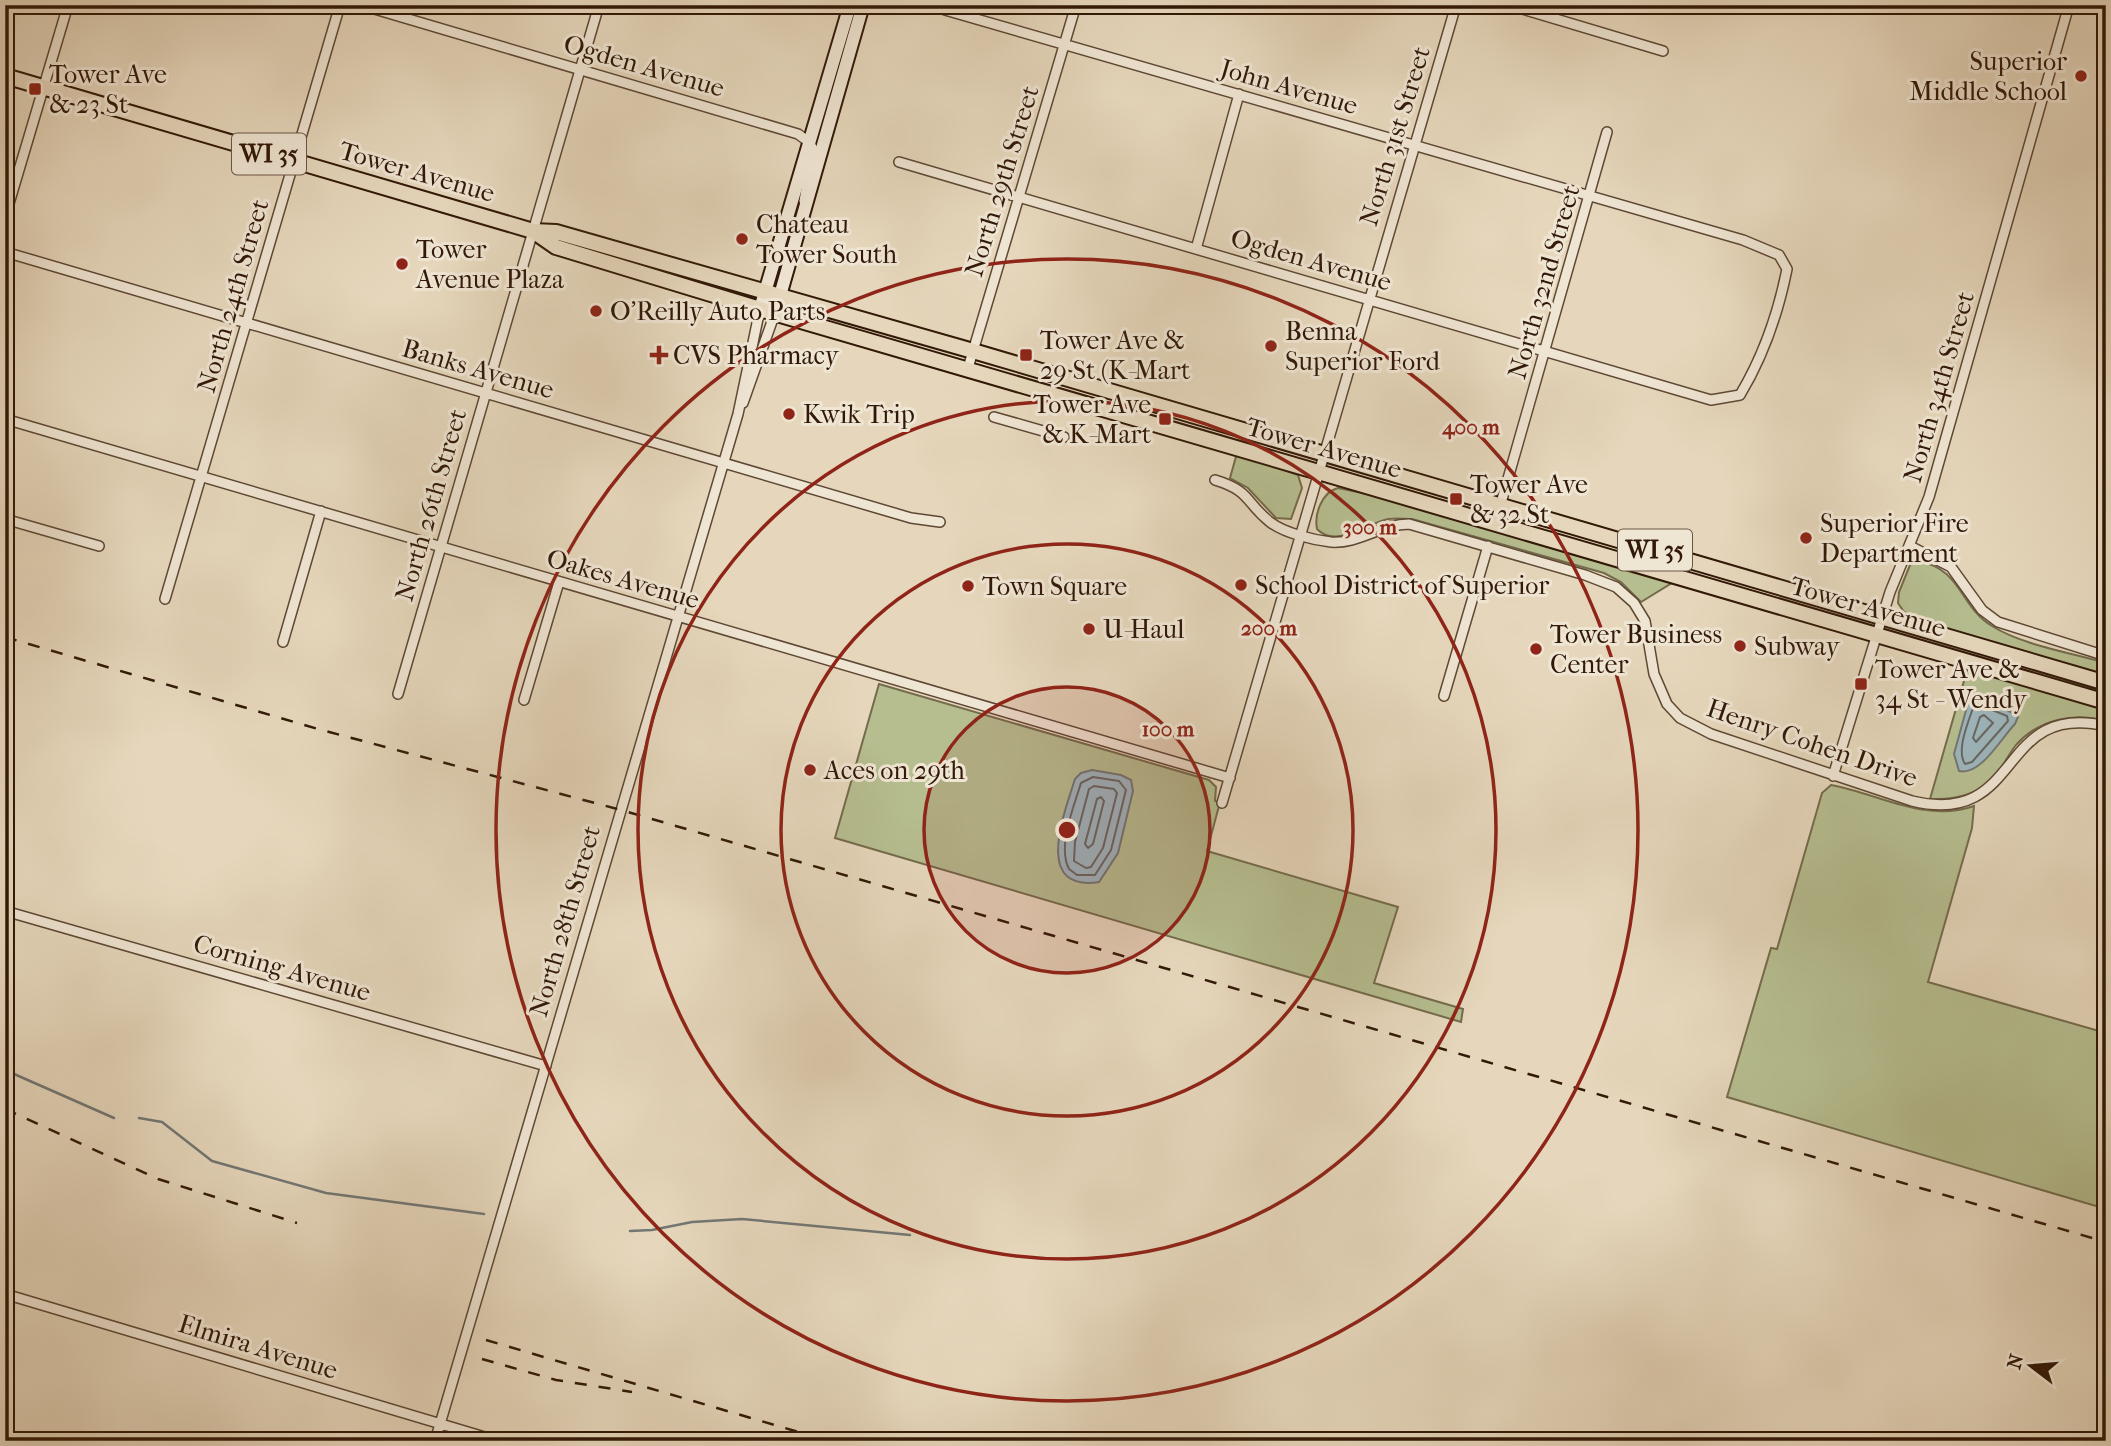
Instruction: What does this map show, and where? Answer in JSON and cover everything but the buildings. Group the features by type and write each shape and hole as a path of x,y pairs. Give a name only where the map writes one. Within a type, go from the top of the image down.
{"main road":[{"name":"North 28th Street","path":"775,313 773,293 809,142 850,5"},
{"name":"North 28th Street","path":"760,309 773,293 804,207 863,5"},
{"name":"Tower Avenue","path":"5,76 533,232 556,247 760,309 2106,702"},
{"name":"Tower Avenue","path":"533,232 556,232 773,293 2106,683"}],"street":[{"path":"5,217 68,5"},
{"name":"North 24th Street","path":"165,599 340,5"},
{"name":"Ogden Avenue","path":"361,5 787,131 809,142"},
{"name":"North 26th Street","path":"398,694 599,5"},
{"name":"North 29th Street","path":"968,368 1076,5"},
{"name":"North 31st Street","path":"1222,803 1456,5"},
{"path":"1509,5 1663,51"},
{"name":"North 34th Street","path":"1833,776 1881,618 1929,497 2069,5"},
{"name":"John Avenue","path":"945,10 1743,240 1779,255 1787,269 1780,304 1759,363 1740,395 1711,400"},
{"path":"1196,249 1239,94"},
{"name":"North 32nd Street","path":"1495,523 1591,196 1607,132"},
{"path":"804,207 804,186 813,156 809,142"},
{"name":"Ogden Avenue","path":"899,162 1711,400"},
{"name":"Banks Avenue","path":"5,252 723,463 911,517 940,522"},
{"name":"North 28th Street","path":"738,414 760,309"},
{"name":"North 28th Street","path":"435,1441 723,463 775,313"},
{"path":"994,417 1064,438"},
{"name":"Oakes Avenue","path":"5,419 1230,778"},
{"name":"Henry Cohen Drive","path":"1215,480 1241,490 1275,525 1322,541 1343,542 1384,526 1409,524 1585,575 1616,587 1634,603 1645,621 1654,674 1662,696 1680,718 1711,734 1833,776 1931,805 1960,804 1993,785 2021,748 2040,732 2070,722 2106,726"},
{"path":"283,642 321,511"},
{"path":"5,519 99,546"},
{"path":"1444,696 1488,546"},
{"path":"1910,546 1951,567 1982,610 1998,622 2106,656"},
{"path":"524,700 559,582"},
{"name":"Corning Avenue","path":"5,911 546,1066"},
{"name":"Elmira Avenue","path":"5,1294 498,1441"}],"green space":[{"path":"1237,453 1298,475 1302,488 1291,519 1276,518 1248,488 1230,478"},
{"path":"1338,488 1382,497 1675,581 1641,602 1621,582 1604,573 1412,519 1388,519 1343,536 1325,534 1317,529 1318,510 1328,494"},
{"path":"1917,561 1943,571 1981,618 1992,626 2032,643 2106,663 2106,676 1950,630 1904,612 1898,603 1899,592 1910,565"},
{"path":"1968,667 2106,708 2106,721 2082,717 2046,724 2025,736 1997,773 1981,788 1948,799 1930,799"},
{"path":"879,684 1209,780 1216,787 1215,801 1220,802 1207,851 1398,907 1374,983 1463,1009 1461,1022 835,838"},
{"path":"1831,785 1920,809 1956,810 1974,806 1972,828 1928,982 2106,1033 2106,1209 1727,1097 1771,948 1777,949 1822,793"}],"water":[{"path":"1975,698 1993,701 2018,717 1983,762 1967,771 1959,771 1954,754 1968,703"},
{"path":"1092,770 1121,775 1131,780 1133,791 1118,853 1099,882 1079,882 1066,875 1060,863 1058,847 1060,830 1075,779 1081,773"}],"waterway":[{"path":"5,1070 114,1118"},
{"path":"139,1118 162,1122 212,1161 326,1193 484,1214"},
{"path":"630,1231 652,1230 692,1222 742,1219 910,1235"}],"railway":[{"path":"5,637 318,729 621,810 2106,1242"},
{"path":"5,1109 158,1179 297,1223"},
{"path":"486,1340 829,1441"},
{"path":"482,1359 556,1380 632,1392"}],"place":[{"name":"Superior Middle School","path":"2081,76"},
{"name":"Tower Ave & 23 St","path":"35,89"},
{"name":"Chateau Tower South","path":"742,239"},
{"name":"Tower Avenue Plaza","path":"402,264"},
{"name":"O'Reilly Auto Parts","path":"596,311"},
{"name":"Benna Superior Ford","path":"1271,346"},
{"name":"CVS Pharmacy","path":"659,355"},
{"name":"Tower Ave & 29 St (K-Mart","path":"1026,355"},
{"name":"Kwik Trip","path":"789,414"},
{"name":"Tower Ave & K-Mart","path":"1165,419"},
{"name":"Tower Ave & 32 St","path":"1456,499"},
{"name":"Superior Fire Department","path":"1806,538"},
{"name":"School District of Superior","path":"1241,585"},
{"name":"Town Square","path":"968,586"},
{"name":"U-Haul","path":"1089,629"},
{"name":"Subway","path":"1740,646"},
{"name":"Tower Business Center","path":"1536,649"},
{"name":"Tower Ave & 34 St - Wendy","path":"1861,684"},
{"name":"Aces on 29th","path":"810,770"}]}
